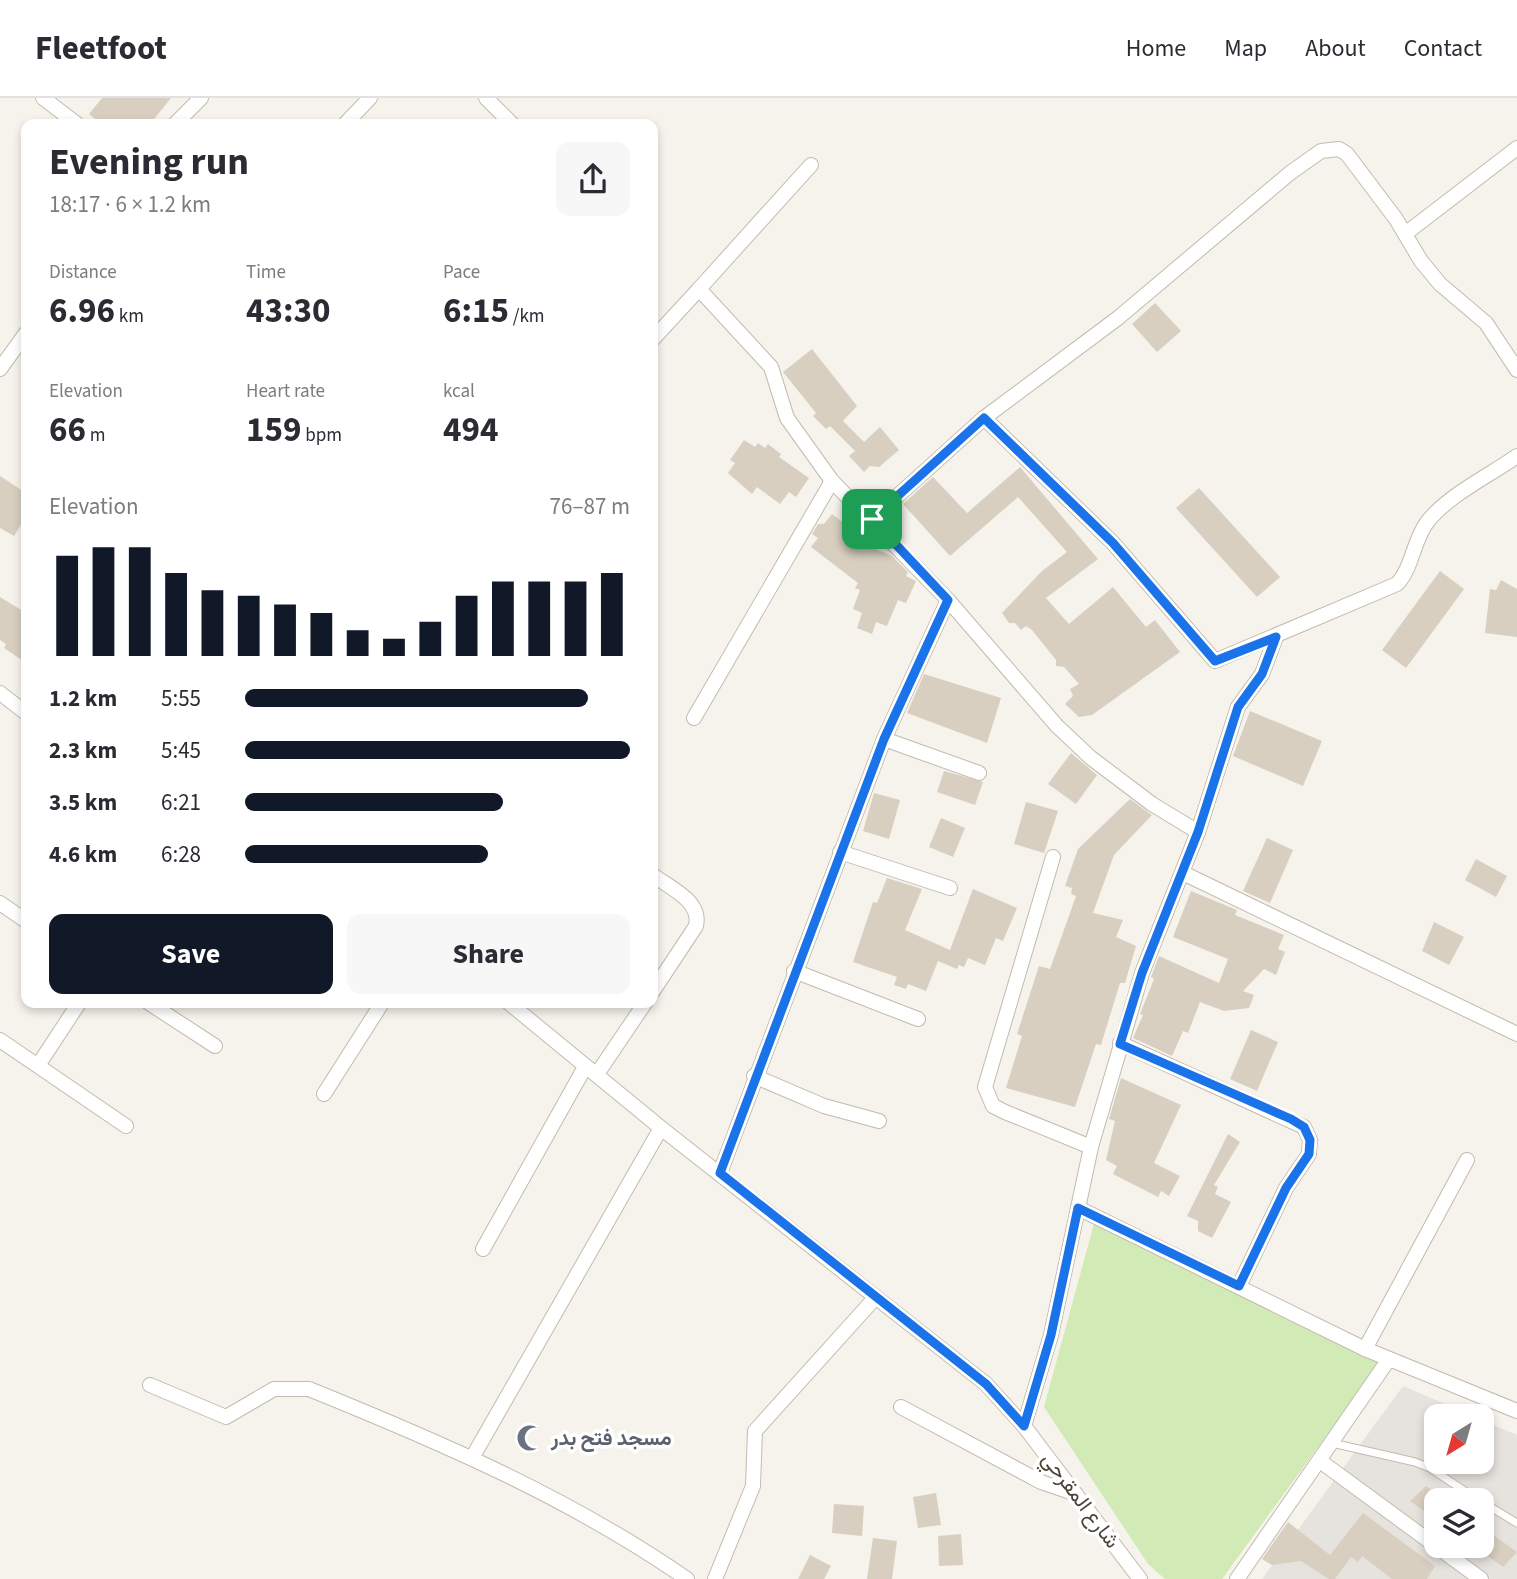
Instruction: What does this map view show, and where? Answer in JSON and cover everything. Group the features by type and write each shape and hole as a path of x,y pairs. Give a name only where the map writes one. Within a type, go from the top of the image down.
{"street":[{"path":"43,98 70,119"},
{"path":"180,119 201,98"},
{"path":"350,119 370,98"},
{"path":"486,98 507,119"},
{"path":"1405,234 1517,148"},
{"path":"872,519 984,418 1118,318 1257,200 1321,151 1339,149 1347,154 1440,284 1486,323 1517,370"},
{"path":"658,334 811,165"},
{"path":"699,289 771,367 787,418 832,481 872,519 948,600 1057,726 1082,750 1152,804 1198,832"},
{"path":"0,369 21,340"},
{"path":"984,418 1113,543 1215,661 1397,584 1406,572 1413,547 1430,518 1517,456"},
{"path":"694,718 832,481"},
{"path":"720,1173 754,1076 884,739 948,600"},
{"path":"1024,1426 1051,1335 1091,1147 1142,973 1198,832 1238,707 1262,674 1276,637"},
{"path":"0,693 21,709"},
{"path":"884,739 979,773"},
{"path":"841,852 950,888"},
{"path":"1054,857 985,1087 993,1106 1091,1147"},
{"path":"1183,873 1517,1034"},
{"path":"658,880 694,905 699,916 696,926 658,983"},
{"path":"0,903 21,918"},
{"path":"794,971 918,1019"},
{"path":"39,1064 76,1008"},
{"path":"157,1008 215,1046"},
{"path":"324,1094 379,1008"},
{"name":"شارع المقرحي","path":"515,1008 661,1128 986,1384 1024,1426 1140,1579"},
{"path":"483,1249 591,1071 641,1008"},
{"path":"1120,1044 1304,1127 1310,1140 1309,1154 1286,1188 1239,1286"},
{"path":"2,1046 39,1064 126,1126"},
{"path":"754,1076 824,1106 879,1121"},
{"path":"472,1458 661,1128"},
{"path":"1366,1349 1467,1160"},
{"path":"1078,1208 1366,1349 1517,1411"},
{"path":"715,1579 753,1486 755,1431 875,1298"},
{"path":"1237,1579 1389,1359"},
{"path":"150,1385 226,1416 274,1389 309,1389 472,1458 553,1497 687,1579"},
{"path":"901,1407 1041,1482 1077,1495"},
{"path":"1320,1461 1482,1579"}],"lane":[{"path":"1332,1443 1415,1462 1430,1468 1460,1488"},
{"path":"1494,1509 1517,1523"}],"shaded area":[{"path":"1403,1386 1445,1404 1424,1404 1424,1474 1494,1474 1494,1425 1517,1435 1517,1579 1262,1579"}],"green space":[{"path":"1095,1220 1380,1362 1222,1579 1165,1579 1148,1564 1044,1407"}],"building":[{"path":"102,98 171,98 154,119 96,119 89,114"},
{"path":"1155,303 1181,331 1157,352 1132,324"},
{"path":"812,349 857,406 843,421 864,442 880,427 899,450 879,467 870,466 864,472 849,456 855,451 830,426 826,429 813,416 816,413 783,372"},
{"path":"744,440 755,447 758,443 765,448 768,444 781,454 779,457 809,478 796,497 789,492 780,504 757,487 752,494 728,473 735,463 730,460"},
{"path":"1020,467 1098,559 1046,598 1069,624 1113,587 1146,627 1155,620 1180,652 1092,715 1079,717 1065,704 1073,696 1070,689 1079,684 1064,667 1056,666 1056,660 1032,630 1026,626 1021,630 1015,623 1009,623 1002,613 1042,571 1067,552 1018,497 950,556 903,504 933,477 967,513"},
{"path":"0,476 21,490 21,525 14,536 0,528"},
{"path":"1199,488 1280,577 1257,597 1176,508"},
{"path":"832,514 869,542 866,545 892,556 908,572 906,576 916,581 906,603 898,600 887,626 876,622 872,634 857,628 862,613 853,609 860,590 855,588 858,583 811,547 818,538 812,534 818,524 824,524"},
{"path":"1440,571 1464,589 1406,668 1382,650"},
{"path":"1501,580 1517,589 1517,637 1485,633 1490,589 1496,590"},
{"path":"0,597 21,610 21,660 4,648 6,644 0,640"},
{"path":"924,674 1001,698 987,743 907,713"},
{"path":"1250,711 1322,741 1303,786 1233,756"},
{"path":"1071,753 1097,775 1076,804 1048,784"},
{"path":"944,771 983,782 975,805 937,792"},
{"path":"874,793 900,800 889,839 863,831"},
{"path":"1130,799 1152,815 1114,855 1093,913 1123,920 1116,937 1136,946 1125,983 1120,983 1101,1045 1096,1044 1075,1107 1006,1088 1022,1036 1017,1034 1039,966 1050,969 1076,896 1071,894 1072,888 1065,886 1078,849"},
{"path":"1026,802 1058,811 1044,853 1014,844"},
{"path":"941,818 965,828 953,857 929,847"},
{"path":"1267,838 1293,850 1270,903 1243,891"},
{"path":"1476,859 1507,876 1496,897 1465,880"},
{"path":"887,878 922,889 905,930 950,950 973,889 1017,908 1003,941 996,938 985,965 968,958 964,967 959,965 957,969 938,961 926,991 908,984 906,989 894,985 897,977 853,962 873,902 877,903"},
{"path":"1191,891 1237,910 1235,915 1284,935 1278,949 1285,952 1276,975 1264,969 1243,991 1254,995 1249,1008 1224,1011 1200,1002 1188,1033 1183,1031 1172,1056 1133,1038 1143,1015 1140,1014 1154,979 1151,977 1159,956 1219,983 1228,959 1173,937"},
{"path":"1434,922 1464,937 1449,965 1422,951"},
{"path":"1251,1030 1278,1042 1257,1091 1230,1079"},
{"path":"1121,1078 1181,1105 1154,1163 1180,1176 1169,1196 1161,1191 1158,1197 1113,1174 1117,1166 1106,1160 1115,1121 1109,1119"},
{"path":"1228,1134 1240,1142 1214,1185 1218,1187 1215,1194 1231,1202 1212,1238 1198,1231 1198,1221 1187,1216"},
{"path":"1426,1486 1429,1488 1424,1488 1424,1511 1410,1501"},
{"path":"936,1493 941,1525 918,1528 913,1497"},
{"path":"834,1504 864,1506 862,1536 832,1533"},
{"path":"1363,1513 1435,1566 1427,1579 1392,1579 1362,1556 1358,1562 1351,1557 1335,1579 1329,1579 1301,1561 1272,1565 1262,1559 1288,1522 1330,1555"},
{"path":"961,1534 963,1565 939,1566 938,1536"},
{"path":"1494,1536 1517,1552 1503,1567 1490,1558 1494,1558"},
{"path":"873,1538 897,1541 892,1579 867,1579"},
{"path":"810,1555 831,1566 824,1579 798,1579"}],"place":[{"name":"مسجد فتح بدر","path":"530,1438"}],"route":[{"path":"984,418 1113,543 1215,661 1276,637 1262,674 1238,707 1198,832 1142,973 1120,1044 1291,1119 1304,1127 1310,1140 1309,1154 1286,1188 1239,1286 1078,1208 1051,1335 1024,1426 986,1384 720,1173 754,1076 884,739 948,600 872,519 984,418"}]}
